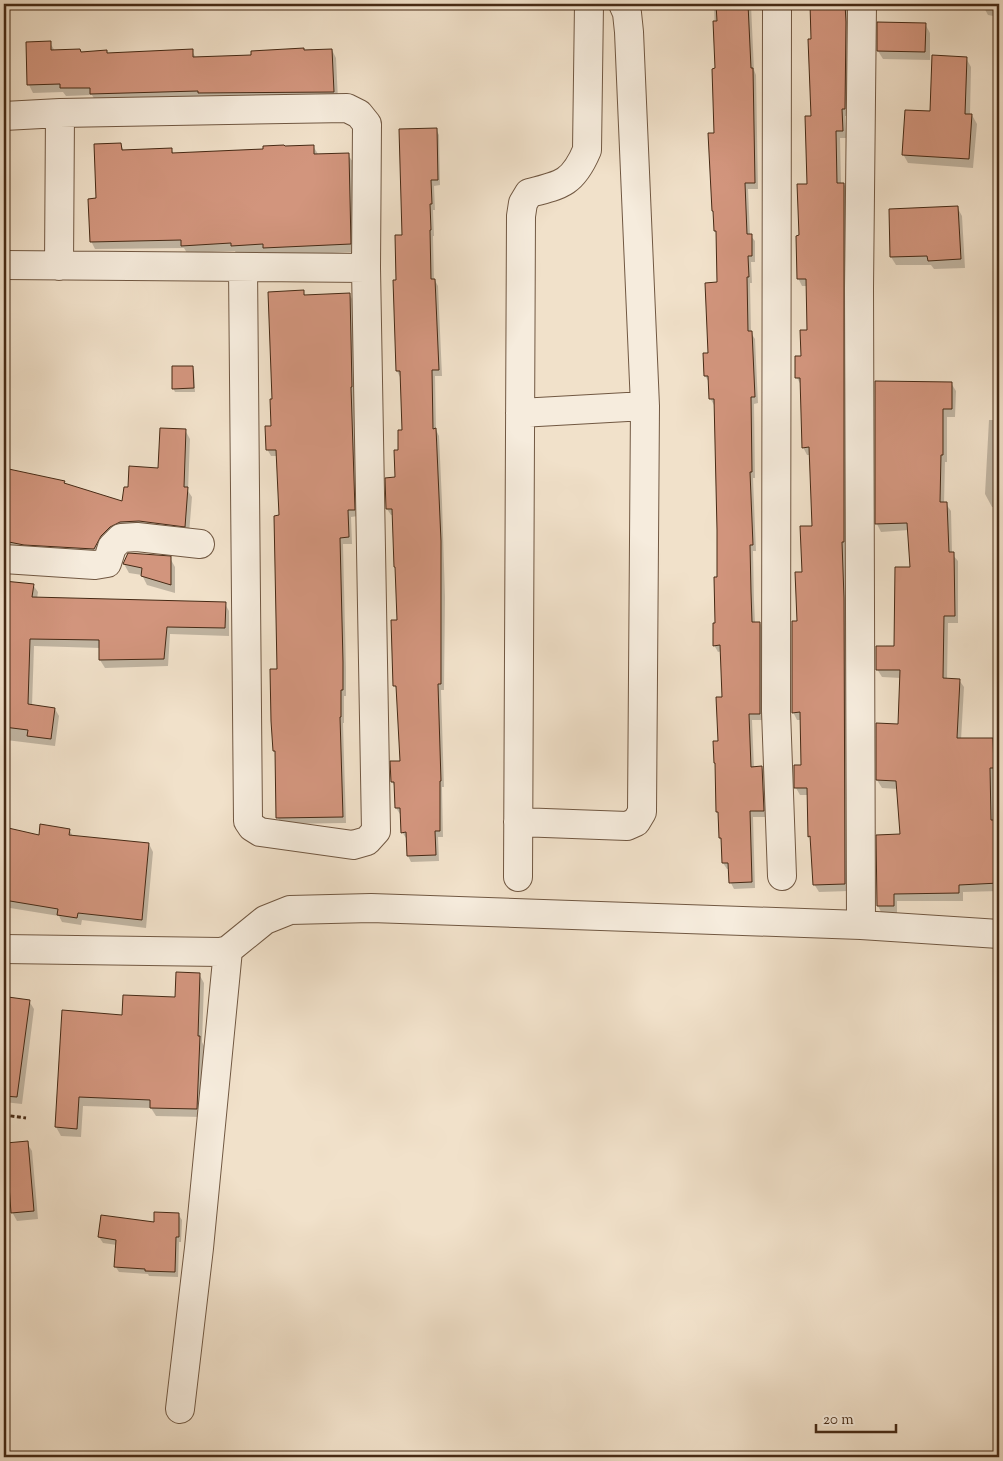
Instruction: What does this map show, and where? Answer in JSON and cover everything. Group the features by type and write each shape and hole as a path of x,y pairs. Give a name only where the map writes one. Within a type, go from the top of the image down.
{"street":[{"path":"518,877 523,203 529,193 558,186 572,176 588,150 589,4"},
{"path":"518,822 627,826 636,822 642,812 645,406 629,32 627,13 623,4"},
{"path":"777,4 776,712 782,876"},
{"path":"861,925 859,288 862,4"},
{"path":"4,116 60,113 347,108 359,114 367,124 366,268 376,831 367,841 352,845 260,832 252,827 248,820 243,267"},
{"path":"59,266 60,113"},
{"path":"4,265 366,268"},
{"path":"520,413 645,406"},
{"path":"4,559 95,565 107,563 112,547 121,538 137,537 200,544"},
{"path":"4,949 210,953 228,950 265,920 290,910 371,908 861,925 999,934"},
{"path":"180,1409 228,950"}],"path":[{"path":"4,1115 26,1118"}],"building":[{"path":"716,4 748,4 751,68 753,68 755,183 745,183 747,234 752,234 752,256 748,256 749,277 747,277 748,331 752,331 755,397 751,397 752,472 750,472 753,545 750,545 752,622 760,622 760,714 749,714 751,767 762,766 764,811 750,811 752,882 729,883 728,863 722,863 718,812 716,812 713,741 718,741 716,697 722,697 720,645 713,646 713,623 715,623 714,577 717,577 714,399 709,399 708,376 704,376 703,353 708,353 705,283 717,282 716,231 714,231 712,211 708,133 714,133 712,69 715,68 713,21 717,21"},
{"path":"810,4 845,4 846,22 845,109 842,109 843,131 836,131 837,183 844,183 844,542 842,542 844,598 845,884 813,885 810,836 808,837 807,788 794,788 794,765 801,765 800,712 792,713 792,621 797,621 795,572 802,572 800,526 812,526 809,447 802,448 800,378 795,378 795,356 801,356 800,330 807,330 806,279 797,279 796,236 799,235 797,184 807,184 805,116 811,116 808,39 811,39"},
{"path":"877,22 926,23 925,52 877,51"},
{"path":"51,41 51,50 80,49 81,52 107,50 107,53 193,49 193,57 251,55 251,51 304,48 304,50 332,49 334,92 198,93 198,91 90,94 90,88 60,88 60,84 27,85 26,42"},
{"path":"932,55 967,57 965,114 972,114 969,159 902,155 905,110 930,111"},
{"path":"437,128 438,180 431,180 430,230 431,279 435,279 439,370 432,370 433,429 436,428 441,541 441,684 438,684 441,781 440,831 435,831 436,855 407,856 406,832 401,833 400,808 395,808 394,782 391,782 390,761 400,761 396,686 393,686 391,620 397,620 392,509 386,509 385,478 395,477 394,450 398,450 398,430 402,430 400,371 396,371 393,280 396,280 395,235 402,235 399,129"},
{"path":"121,143 122,150 172,148 172,153 263,149 263,146 314,145 314,154 349,153 351,244 263,248 263,244 231,246 231,243 181,246 181,240 90,242 88,199 96,198 94,144"},
{"path":"958,206 961,259 928,261 927,256 890,257 889,209"},
{"path":"304,290 304,295 350,293 355,510 348,510 349,537 340,538 343,690 341,690 340,717 343,817 276,818 275,751 273,751 271,721 270,669 277,669 274,516 279,515 276,450 266,450 265,426 271,426 270,399 272,399 268,292"},
{"path":"172,366 193,366 194,388 172,389"},
{"path":"875,381 952,382 952,409 943,409 940,502 947,502 949,552 954,552 955,616 944,616 943,678 960,679 957,738 993,738 994,768 990,768 991,820 999,820 999,883 959,885 959,893 894,894 894,906 877,906 876,835 900,834 896,781 876,780 876,723 898,724 900,670 876,670 876,646 894,646 895,567 910,567 907,523 875,524"},
{"path":"160,428 186,429 184,487 188,487 185,527 139,521 120,522 110,527 101,536 94,549 24,545 4,541 4,468 65,481 64,483 122,501 124,487 128,487 129,466 158,468"},
{"path":"128,553 171,556 171,585 141,576 142,568 123,564"},
{"path":"4,581 34,584 32,597 226,602 225,628 167,627 164,659 99,660 99,640 30,639 28,704 55,708 51,739 27,736 28,730 4,727"},
{"path":"40,824 70,829 69,835 149,843 142,920 78,913 77,918 57,915 58,909 4,900 4,827 39,835"},
{"path":"176,972 200,973 197,1109 150,1108 150,1100 79,1097 77,1129 55,1127 62,1010 122,1015 123,995 175,997"},
{"path":"8,997 30,1000 17,1097 4,1096 4,1030"},
{"path":"28,1141 34,1211 11,1213 6,1143"},
{"path":"154,1212 179,1213 179,1237 176,1237 175,1272 114,1267 116,1240 98,1237 101,1215 154,1222"}]}
